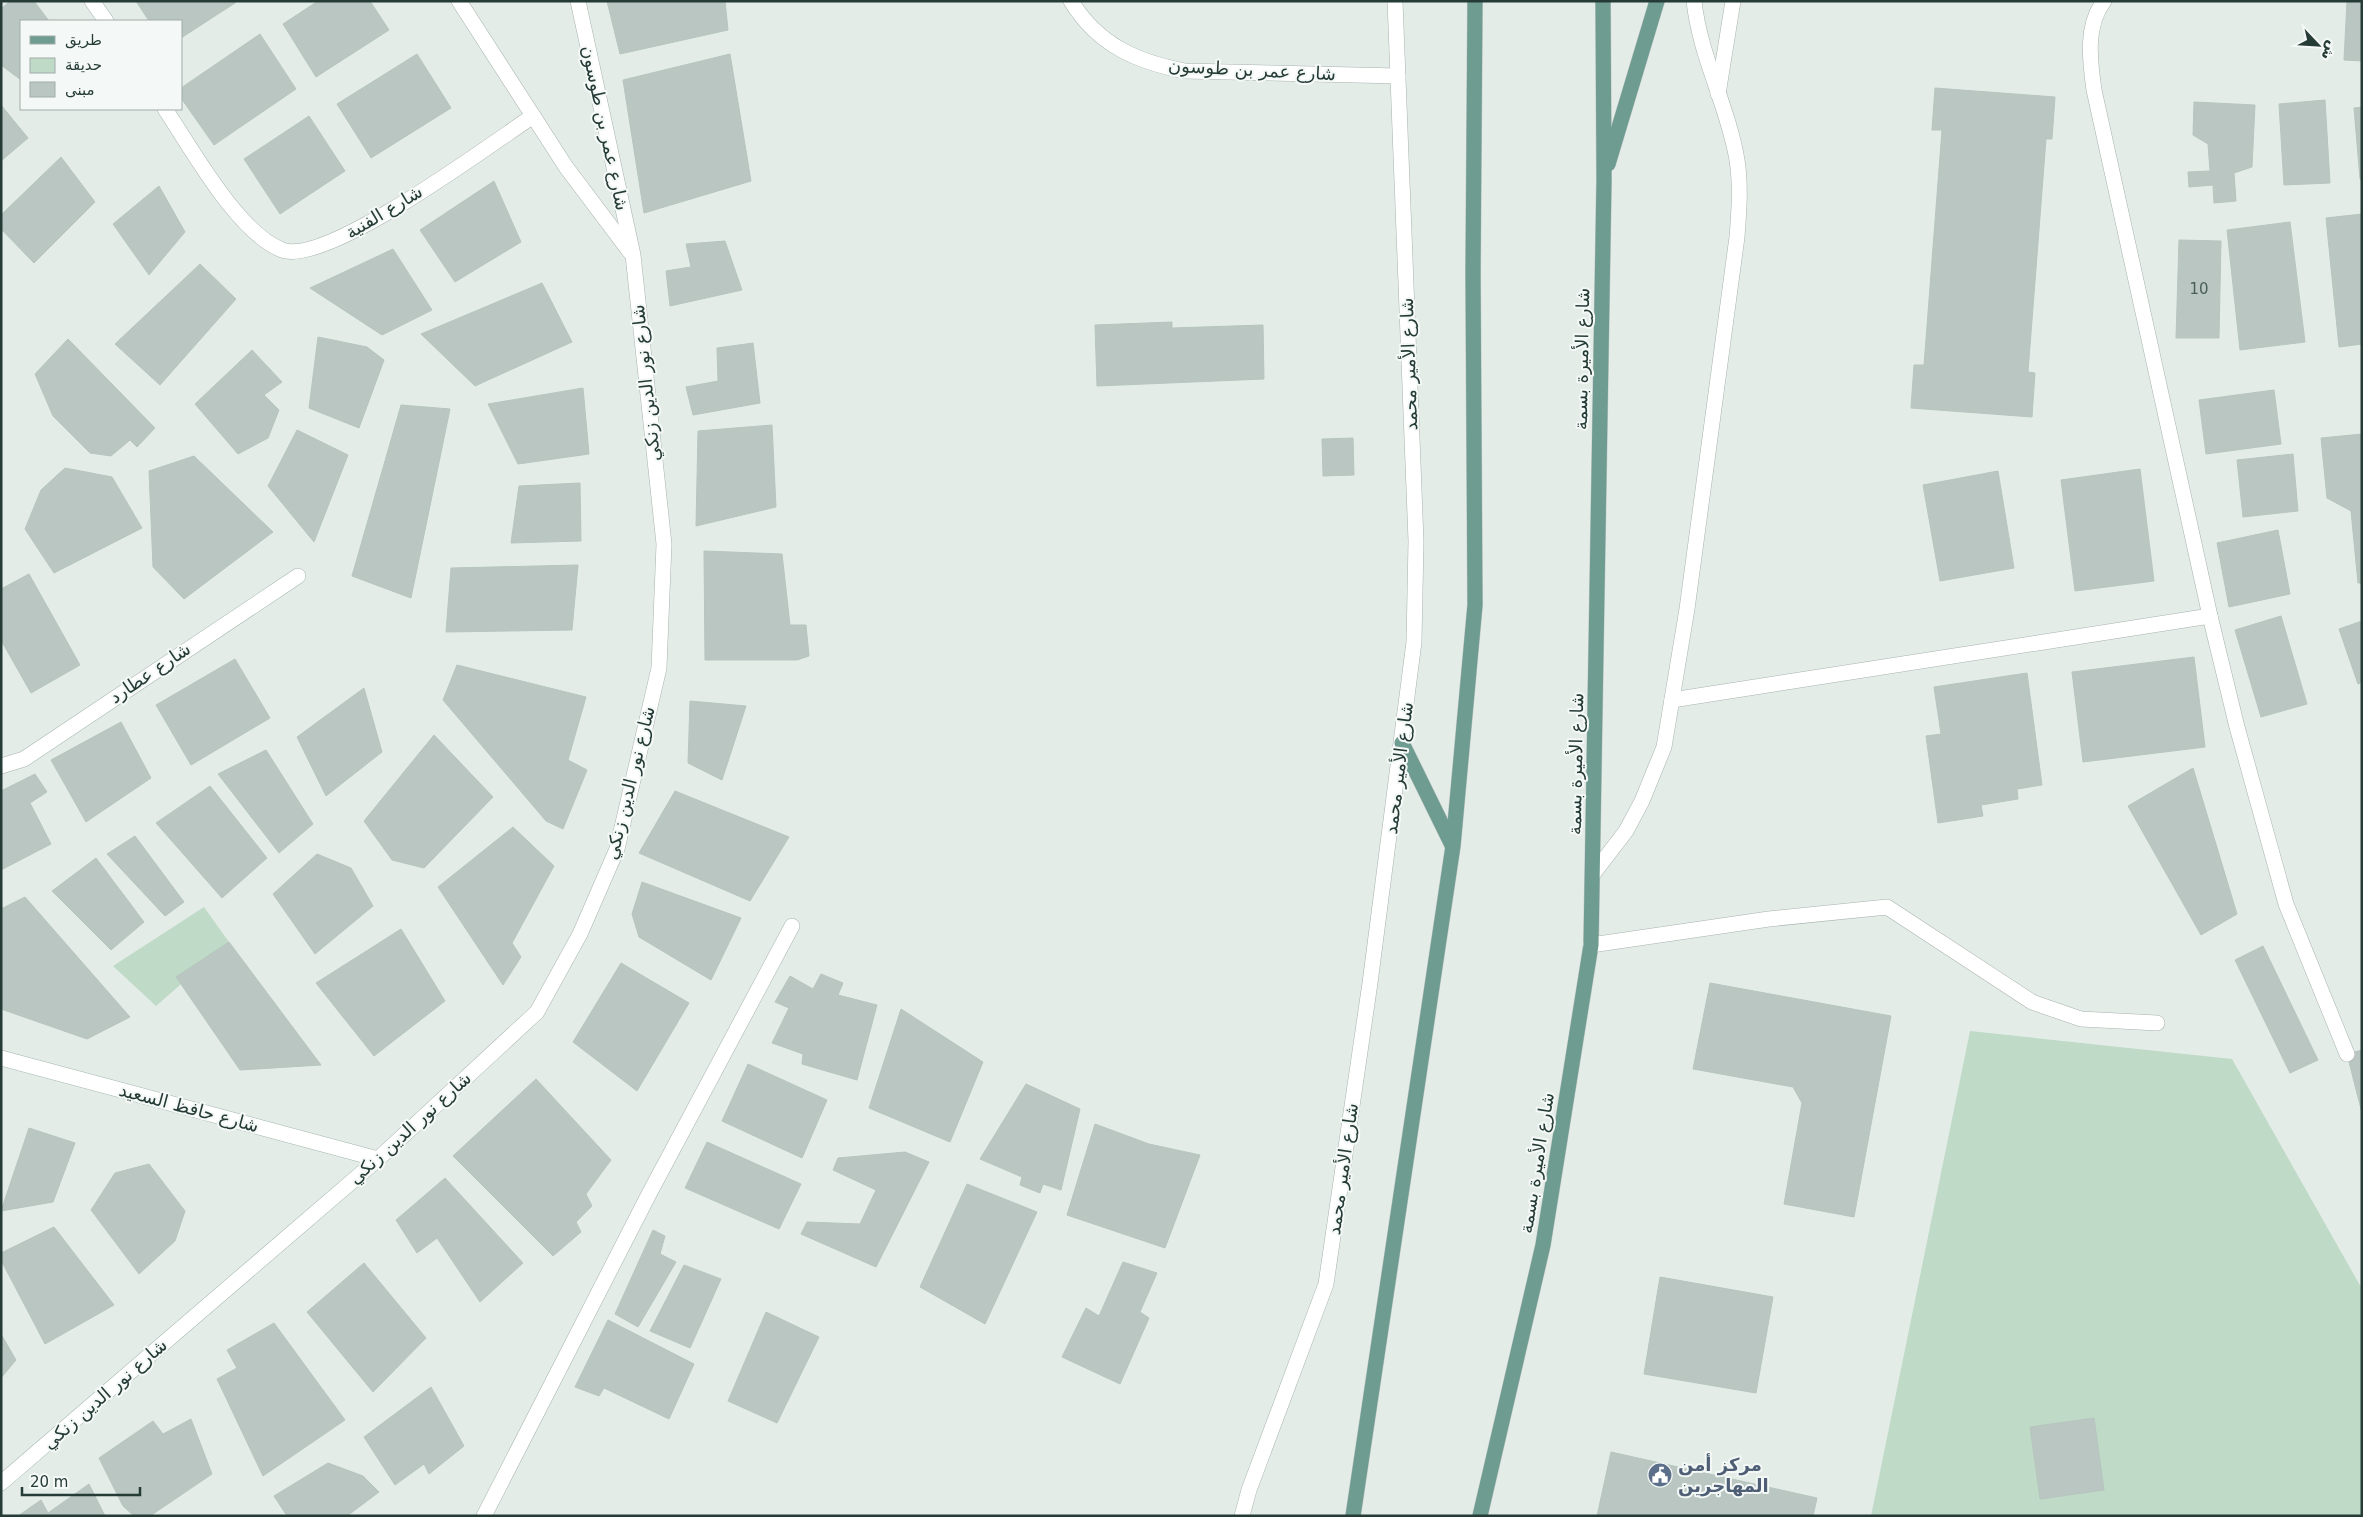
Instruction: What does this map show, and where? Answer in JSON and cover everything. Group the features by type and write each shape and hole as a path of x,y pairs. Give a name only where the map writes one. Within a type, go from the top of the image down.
{"main road":[{"path":"1353,1516 1452,846 1475,604 1473,273 1475,1"},
{"name":"شارع الأميرة بسمة","path":"1480,1516 1543,1245 1591,944 1604,180 1603,1"},
{"path":"1604,180 1657,1"},
{"path":"1402,743 1452,846"}],"street":[{"path":"92,1 105,20"},
{"path":"459,1 566,167 633,255"},
{"name":"شارع عمر بن طوسون","path":"578,1 633,255"},
{"name":"شارع عمر بن طوسون","path":"1071,1 1079,14 1100,36 1126,54 1155,65 1185,71 1398,76"},
{"name":"شارع الأمير محمد","path":"1242,1516 1249,1490 1326,1284 1402,743 1414,642 1416,541 1395,1"},
{"path":"1593,874 1626,831 1642,801 1664,747 1688,609 1738,237 1740,195 1737,160 1704,56 1694,1"},
{"path":"1718,96 1734,1"},
{"path":"2104,1 2098,9 2091,35 2090,63 2094,90 2210,616 2286,904 2347,1054"},
{"name":"شارع الفنية","path":"166,110 224,196 255,232 284,250 312,249 367,226 533,116"},
{"name":"شارع نور الدين زنكي","path":"1,1483 378,1159 537,1012 580,934 617,849 659,668 664,544 633,255"},
{"name":"شارع عطارد","path":"1,766 24,759 298,576"},
{"path":"1672,700 2210,616"},
{"path":"1591,944 1769,919 1887,907 2032,1002 2081,1019 2157,1023"},
{"path":"484,1516 645,1203 792,926"},
{"name":"شارع حافظ السعيد","path":"1,1058 378,1159"}],"green space":[{"path":"204,907 229,942 156,1006 113,966"},
{"path":"1970,1031 2232,1059 2362,1289 2362,1516 1871,1516"}],"building":[{"path":"10,1 34,1 48,20 20,20 20,79 1,65 1,9"},
{"path":"136,1 234,1 235,3 182,37 182,20 148,20"},
{"path":"318,1 370,1 389,30 316,77 283,24"},
{"path":"607,1 725,1 728,30 620,54"},
{"path":"2347,1 2362,1 2362,61 2344,60"},
{"path":"260,34 296,89 214,145 182,99 182,87"},
{"path":"417,54 451,108 371,158 337,104"},
{"path":"730,54 751,181 644,213 623,80"},
{"path":"1935,88 2055,97 2052,139 2046,139 2028,372 2035,373 2032,417 1911,408 1914,365 1924,365 1942,130 1932,130"},
{"path":"2325,100 2330,183 2284,185 2279,104"},
{"path":"2194,102 2255,105 2252,167 2234,173 2236,201 2214,203 2213,185 2189,187 2188,172 2210,171 2208,144 2193,135"},
{"path":"1,105 28,138 1,161"},
{"path":"2362,107 2362,179 2360,179 2354,108"},
{"path":"309,116 345,171 280,214 244,159"},
{"path":"61,157 95,202 34,263 1,229 1,215"},
{"path":"494,181 521,242 455,282 420,230"},
{"path":"159,186 185,232 149,275 113,224"},
{"path":"2362,214 2362,344 2339,347 2326,218"},
{"path":"2290,222 2305,342 2240,350 2227,230"},
{"path":"2179,240 2221,241 2219,338 2176,338"},
{"path":"725,241 742,290 670,306 666,271 691,267 686,244"},
{"path":"393,249 432,310 382,335 310,288"},
{"path":"200,264 236,299 160,385 115,344"},
{"path":"542,283 572,342 475,386 421,334"},
{"path":"1172,322 1172,328 1263,325 1264,379 1097,386 1095,325"},
{"path":"318,337 367,347 384,360 359,428 309,408"},
{"path":"68,339 155,428 137,447 130,440 111,456 90,453 53,416 35,374"},
{"path":"753,343 760,403 693,415 686,387 718,381 717,348"},
{"path":"252,350 282,382 264,395 279,410 268,438 238,454 195,404"},
{"path":"583,388 589,454 518,464 488,404"},
{"path":"2274,390 2281,444 2206,454 2199,400"},
{"path":"401,405 450,409 411,598 352,576"},
{"path":"772,425 776,507 696,526 698,431"},
{"path":"297,430 348,455 314,542 268,486"},
{"path":"2362,434 2362,583 2358,583 2351,511 2327,498 2321,438"},
{"path":"1353,438 1354,475 1323,476 1322,439"},
{"path":"2293,454 2298,511 2243,517 2237,460"},
{"path":"194,456 273,532 184,599 153,567 149,471"},
{"path":"65,468 112,477 142,528 54,573 25,529 41,490"},
{"path":"2140,469 2154,581 2075,591 2061,480"},
{"path":"1998,471 2014,568 1940,581 1923,485"},
{"path":"580,483 581,541 511,543 519,486"},
{"path":"2278,530 2290,594 2229,607 2217,543"},
{"path":"704,551 782,554 790,625 806,625 809,656 797,660 705,660"},
{"path":"578,565 572,630 446,632 451,568"},
{"path":"29,574 80,665 31,693 1,640 1,589"},
{"path":"2281,616 2307,704 2261,717 2235,630"},
{"path":"2362,621 2362,682 2358,684 2339,629"},
{"path":"2194,657 2205,747 2083,762 2072,672"},
{"path":"235,659 270,718 191,765 156,705"},
{"path":"457,665 586,697 568,760 587,770 563,829 546,821 443,700"},
{"path":"2027,673 2042,785 2017,789 2018,799 1981,805 1983,816 1938,823 1926,736 1941,734 1934,687"},
{"path":"364,688 382,752 326,796 297,737"},
{"path":"690,701 746,706 722,780 688,763"},
{"path":"121,722 151,778 86,822 51,760"},
{"path":"434,735 493,797 424,868 392,860 364,821"},
{"path":"266,750 313,824 279,853 218,774"},
{"path":"2193,768 2237,914 2201,935 2128,806"},
{"path":"35,774 47,792 30,803 51,844 1,870 1,791"},
{"path":"210,786 267,858 222,898 156,823"},
{"path":"675,791 789,837 750,901 639,853"},
{"path":"513,827 554,866 512,943 521,957 503,985 438,887"},
{"path":"135,836 184,902 165,916 107,854"},
{"path":"317,854 351,868 373,906 315,954 273,894"},
{"path":"96,858 144,922 111,950 52,891"},
{"path":"642,882 741,918 711,980 639,937 632,914"},
{"path":"25,897 130,1017 87,1039 1,1009 1,909"},
{"path":"401,929 445,1001 374,1056 316,983"},
{"path":"229,942 321,1065 240,1070 176,977"},
{"path":"2263,946 2318,1060 2290,1073 2235,960"},
{"path":"621,963 689,1003 637,1091 573,1042"},
{"path":"821,974 843,983 838,995 877,1005 857,1080 802,1064 803,1054 772,1043 789,1008 775,1002 790,976 813,989"},
{"path":"1710,983 1891,1016 1854,1217 1784,1204 1802,1103 1793,1087 1693,1069"},
{"path":"901,1009 983,1062 950,1142 869,1108"},
{"path":"2362,1050 2362,1113 2347,1054"},
{"path":"748,1064 827,1100 802,1158 722,1121"},
{"path":"536,1079 611,1160 586,1194 592,1206 576,1222 581,1232 553,1256 453,1156"},
{"path":"1026,1084 1080,1109 1061,1190 1043,1184 1040,1193 1020,1185 1022,1177 980,1159"},
{"path":"1095,1124 1149,1144 1200,1155 1165,1248 1067,1215"},
{"path":"29,1128 75,1143 53,1202 1,1211"},
{"path":"707,1142 801,1184 779,1229 685,1188"},
{"path":"905,1152 929,1162 876,1267 801,1234 807,1222 860,1224 876,1190 833,1170 838,1158"},
{"path":"149,1164 185,1211 175,1241 139,1274 91,1210 115,1173"},
{"path":"445,1178 523,1263 480,1302 437,1238 417,1253 396,1220"},
{"path":"967,1184 1037,1212 985,1324 920,1287"},
{"path":"54,1227 114,1305 45,1344 1,1260 1,1253"},
{"path":"653,1230 665,1236 660,1254 676,1262 638,1327 615,1314"},
{"path":"1123,1262 1157,1273 1140,1312 1149,1318 1120,1384 1062,1357 1086,1308 1099,1316"},
{"path":"364,1263 426,1338 373,1392 307,1312"},
{"path":"684,1265 721,1279 690,1348 650,1331"},
{"path":"1660,1277 1773,1297 1756,1393 1644,1374"},
{"path":"766,1312 819,1337 777,1423 728,1401"},
{"path":"608,1320 694,1364 669,1419 604,1388 599,1396 575,1387"},
{"path":"274,1323 345,1420 263,1476 217,1379 237,1368 227,1350"},
{"path":"1,1334 16,1360 1,1378"},
{"path":"431,1387 464,1446 429,1474 424,1464 395,1485 364,1437"},
{"path":"2094,1418 2104,1490 2040,1499 2030,1427"},
{"path":"191,1419 212,1474 150,1516 134,1516 123,1506 99,1458 153,1421 163,1434"},
{"name":"مركز أمن المهاجرين","path":"1611,1452 1817,1498 1813,1516 1597,1516"},
{"path":"328,1463 363,1476 379,1492 347,1516 287,1516 274,1496"},
{"path":"89,1484 105,1516 18,1516 41,1500 48,1513"}],"place":[{"name":"مركز أمن المهاجرين","path":"1660,1475"}]}
